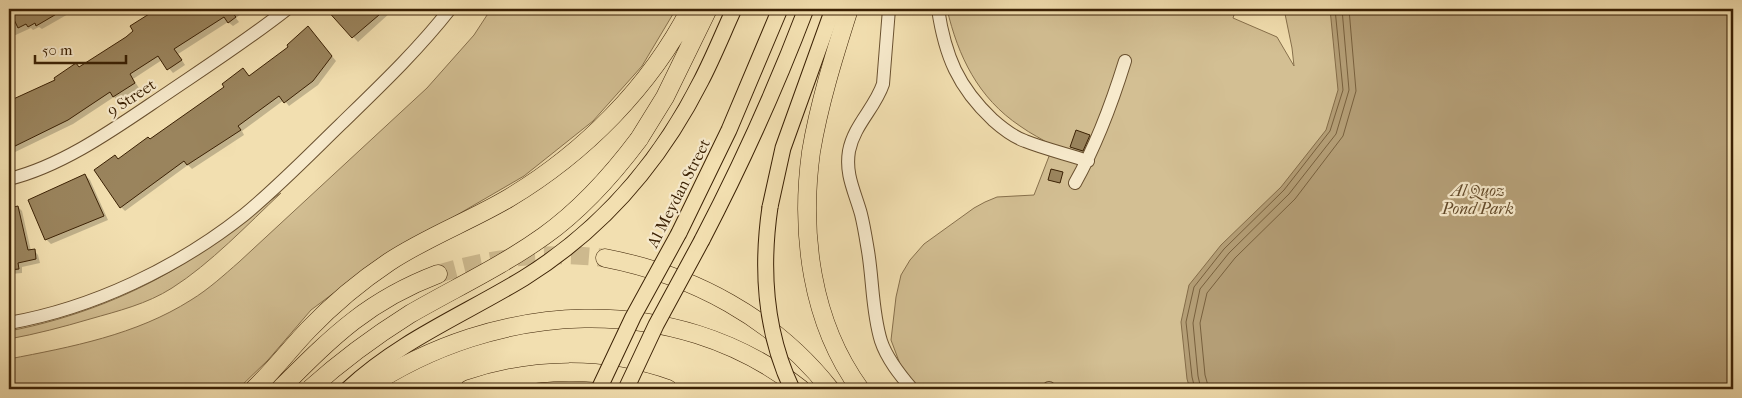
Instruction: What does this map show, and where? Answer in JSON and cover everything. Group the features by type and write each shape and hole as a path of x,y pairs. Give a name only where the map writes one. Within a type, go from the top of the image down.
{"highway":[{"path":"254,389 327,311 368,277 410,249 509,198 575,151 612,116 645,78 670,43 690,9"},
{"path":"310,389 360,348 393,325 498,266 546,235 589,198 639,138 665,97 708,9"},
{"path":"849,9 816,128 809,176 807,226 811,267 820,307 836,347 860,389"},
{"path":"605,258 629,262 669,274 727,301 782,340 830,389"},
{"path":"280,389 333,336 363,312 399,291 438,274"},
{"path":"365,389 430,353 472,336 517,325 589,318 639,321 687,332 734,349 770,368 801,389"},
{"path":"469,389 516,376 564,372 622,377 668,389"}],"main road":[{"path":"348,389 409,344 545,265 587,232 643,174 674,130 709,65 734,9"},
{"name":"Al Meydan Street","path":"599,389 633,317 679,233 729,130 780,9"},
{"path":"626,389 656,325 702,240 754,134 806,9"},
{"path":"792,389 776,346 767,301 765,254 770,207 783,148 833,9"}],"street":[{"name":"9 Street","path":"9,179 44,167 113,129 244,42 287,9"},
{"path":"9,323 70,308 116,290 161,269 204,244 244,215 281,182 403,64 450,9"},
{"path":"889,9 883,84 880,94 857,127 852,139 848,167 850,182 861,213 879,334 889,358 912,389"},
{"path":"938,9 942,36 950,62 963,86 980,108 1000,126 1024,141 1088,160"},
{"path":"1075,183 1102,129 1126,61"}],"green space":[{"path":"491,9 676,9 642,66 593,121 524,176 371,265 311,310 268,360 238,389 9,389 9,359 56,350 126,331 170,312 210,287 427,88 474,35"},
{"name":"Al Quoz Pond Park","path":"947,9 1236,9 1233,18 1277,37 1294,66 1284,9 1733,9 1733,389 918,389 900,364 891,340 896,297 901,275 910,260 924,244 974,208 997,197 1034,195 1053,146 1005,115 981,89 972,75 957,43"},
{"path":"281,193 214,256 162,294 111,313 9,339 9,331 57,320 104,304 149,283 203,250"}],"water":[{"name":"Al Quoz Pond Park","path":"1330,9 1733,9 1733,389 1190,389 1187,379 1181,322 1189,285 1221,245 1281,187 1326,130 1338,90"}],"building":[{"path":"9,9 65,9 36,26 35,23 28,27 26,24 18,28"},
{"path":"157,9 236,9 232,12 236,17 228,23 224,17 174,49 182,60 167,70 158,56 130,74 135,83 113,97 110,92 68,120 9,149 9,101 55,80 54,78 76,63 79,67 126,37 133,31 130,26"},
{"path":"326,9 386,9 352,38"},
{"path":"308,26 332,56 313,81 284,103 279,96 238,126 241,130 187,165 184,161 120,208 94,170 115,155 118,159 148,137 150,139 224,87 222,84 243,68 249,76 288,47 287,45"},
{"path":"1076,130 1090,135 1083,151 1070,147"},
{"path":"1051,169 1063,172 1060,183 1048,180"},
{"path":"85,174 104,216 45,240 28,200"},
{"path":"18,206 28,250 35,249 36,259 18,263 19,269 9,270 9,208"}],"tunnel":[{"path":"438,274 479,263 520,257 562,255 605,258"}]}
